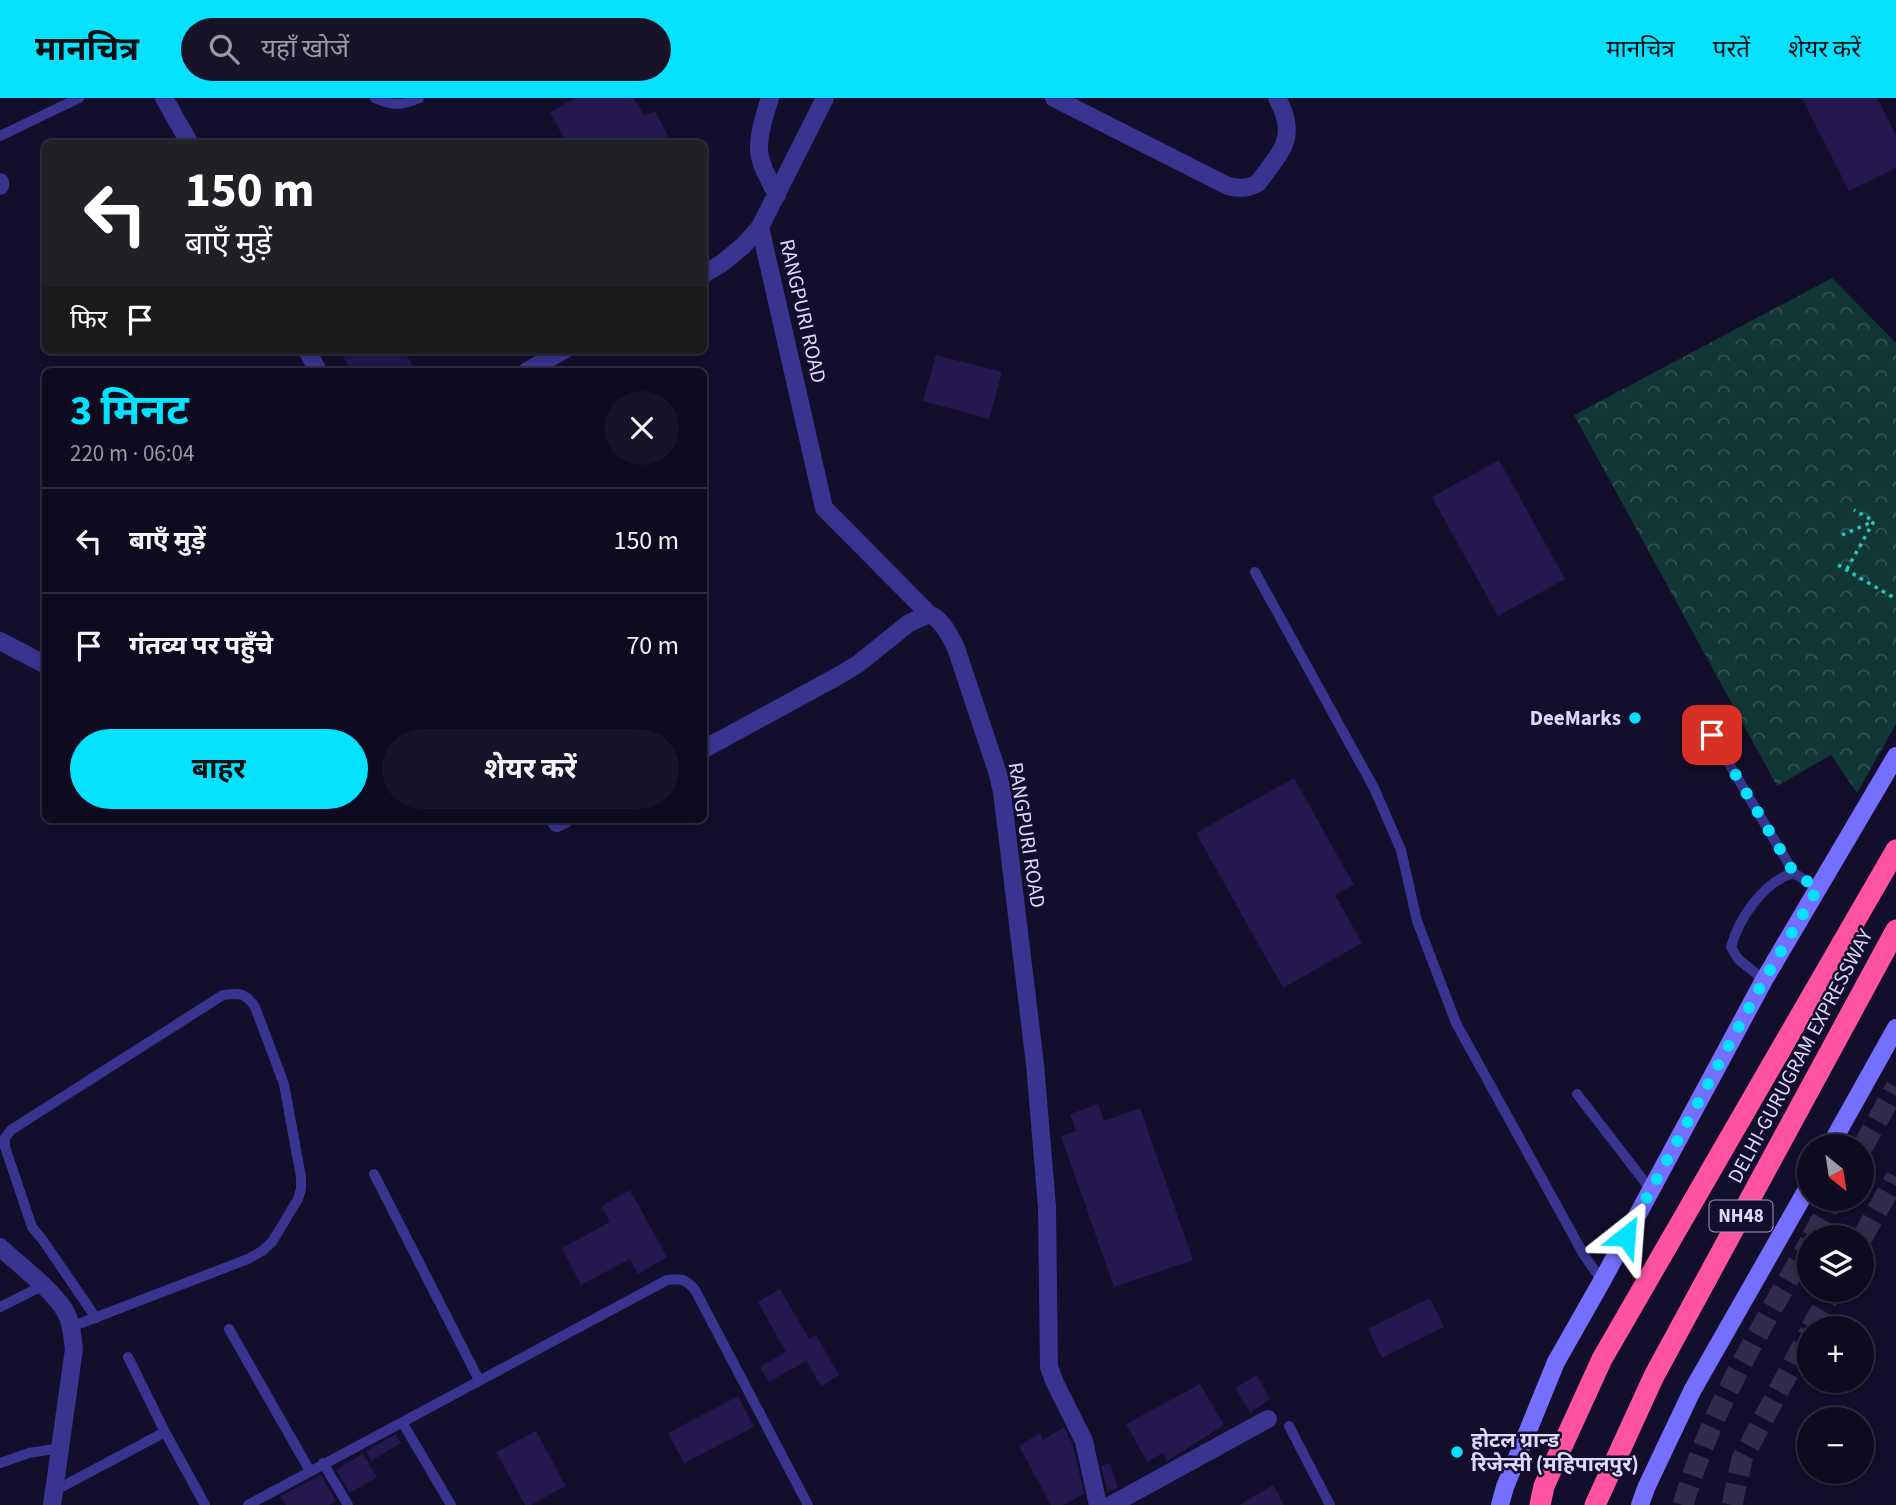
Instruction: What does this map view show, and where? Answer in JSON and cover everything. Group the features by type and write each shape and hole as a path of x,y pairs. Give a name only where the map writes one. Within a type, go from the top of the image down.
{"highway":[{"name":"DELHI-GURUGRAM EXPRESSWAY","path":"1540,1505 1544,1486 1602,1359 1896,850"},
{"name":"DELHI-GURUGRAM EXPRESSWAY","path":"1595,1505 1654,1376 1896,930"}],"main road":[{"path":"1500,1505 1556,1362 1764,980 1896,755"},
{"path":"1837,1134 1896,1028"},
{"path":"1640,1505 1692,1391 1797,1207"}],"street":[{"path":"164,98 188,140"},
{"path":"770,98 763,119 759,149 776,195"},
{"path":"707,272 743,246 760,227 825,98"},
{"path":"1054,98 1237,189 1258,183 1286,144 1288,124 1277,98"},
{"name":"RANGPURI ROAD","path":"760,227 824,508 929,614 936,616 957,648 998,774 1032,1037 1047,1207 1048,1360 1055,1383 1084,1441 1098,1505"},
{"path":"532,368 557,354"},
{"path":"707,747 838,677 909,623 929,614"},
{"path":"0,641 42,663"},
{"path":"0,1247 53,1296 65,1311 71,1327 74,1349 53,1498"},
{"path":"1111,1505 1268,1419"}],"lane":[{"path":"0,136 79,98"},
{"path":"375,98 386,104 406,104 419,98"},
{"path":"1255,572 1382,806 1401,850 1422,933 1464,1041 1584,1255 1602,1281"},
{"path":"1712,735 1794,873 1818,888"},
{"path":"1764,980 1738,959 1731,947 1734,934 1743,918 1766,890 1782,876 1794,873"},
{"path":"71,1327 96,1318 248,1259 272,1242 298,1199 301,1177 284,1084 255,1007 244,995 223,995 11,1130 5,1138 5,1147 32,1227 96,1318"},
{"path":"1577,1094 1651,1190"},
{"path":"374,1174 479,1380"},
{"path":"248,1505 667,1280 678,1278 686,1280 695,1290 808,1505"},
{"path":"0,1307 42,1286"},
{"path":"229,1329 310,1471"},
{"path":"128,1357 205,1505"},
{"path":"402,1422 451,1505"},
{"path":"1289,1426 1330,1505"},
{"path":"53,1498 165,1432"},
{"path":"0,1463 29,1453 60,1448"},
{"path":"323,1463 348,1505"}],"path":[{"path":"1854,510 1874,522"},
{"path":"1842,535 1874,522"},
{"path":"1847,569 1874,522"},
{"path":"1838,565 1896,599"}],"green space":[{"path":"1832,278 1896,343 1896,724 1857,793 1831,755 1777,786 1574,415"}],"building":[{"path":"576,98 634,98 644,116 655,111 668,136 661,140 565,140 550,112"},
{"path":"1802,98 1877,98 1896,135 1896,168 1849,191"},
{"path":"342,354 406,354 413,368 349,368"},
{"path":"936,355 1002,372 989,419 923,401"},
{"path":"1499,460 1565,579 1498,616 1432,497"},
{"path":"1294,778 1354,885 1335,895 1362,943 1283,988 1196,833"},
{"path":"1098,1104 1104,1121 1140,1108 1193,1260 1114,1287 1061,1136 1076,1131 1070,1114"},
{"path":"630,1190 667,1257 638,1274 630,1259 581,1285 562,1248 610,1222 601,1206"},
{"path":"780,1289 809,1339 816,1335 839,1375 821,1386 806,1361 769,1382 760,1367 786,1352 758,1302"},
{"path":"1430,1298 1444,1327 1382,1358 1368,1329"},
{"path":"1257,1375 1270,1399 1250,1413 1235,1388"},
{"path":"1200,1384 1224,1425 1167,1461 1163,1453 1147,1462 1126,1424"},
{"path":"738,1396 754,1427 684,1463 668,1433"},
{"path":"1064,1427 1073,1445 1084,1494 1063,1505 1051,1505 1019,1446 1040,1433 1043,1440"},
{"path":"536,1431 566,1486 531,1505 525,1505 496,1452"},
{"path":"396,1434 401,1443 371,1461 366,1451"},
{"path":"363,1454 377,1477 350,1493 336,1470"},
{"path":"1110,1463 1118,1488 1107,1491 1101,1466"},
{"path":"321,1475 336,1501 329,1505 286,1505 281,1496"},
{"path":"1273,1485 1284,1505 1239,1505"}],"tunnel":[{"path":"1870,1134 1896,1087"},
{"path":"1869,1225 1896,1177"},
{"path":"1819,1225 1826,1211"},
{"path":"1683,1505 1694,1470 1722,1403 1797,1265"},
{"path":"1818,1316 1826,1302"},
{"path":"1732,1505 1742,1459 1797,1356"}],"place":[{"name":"DeeMarks","path":"1635,718"},
{"name":"होटल ग्रान्ड रिजेन्सी (महिपालपुर)","path":"1457,1452"}],"route":[{"path":"1626,1236 1764,980 1818,888 1794,873 1712,735"}]}
